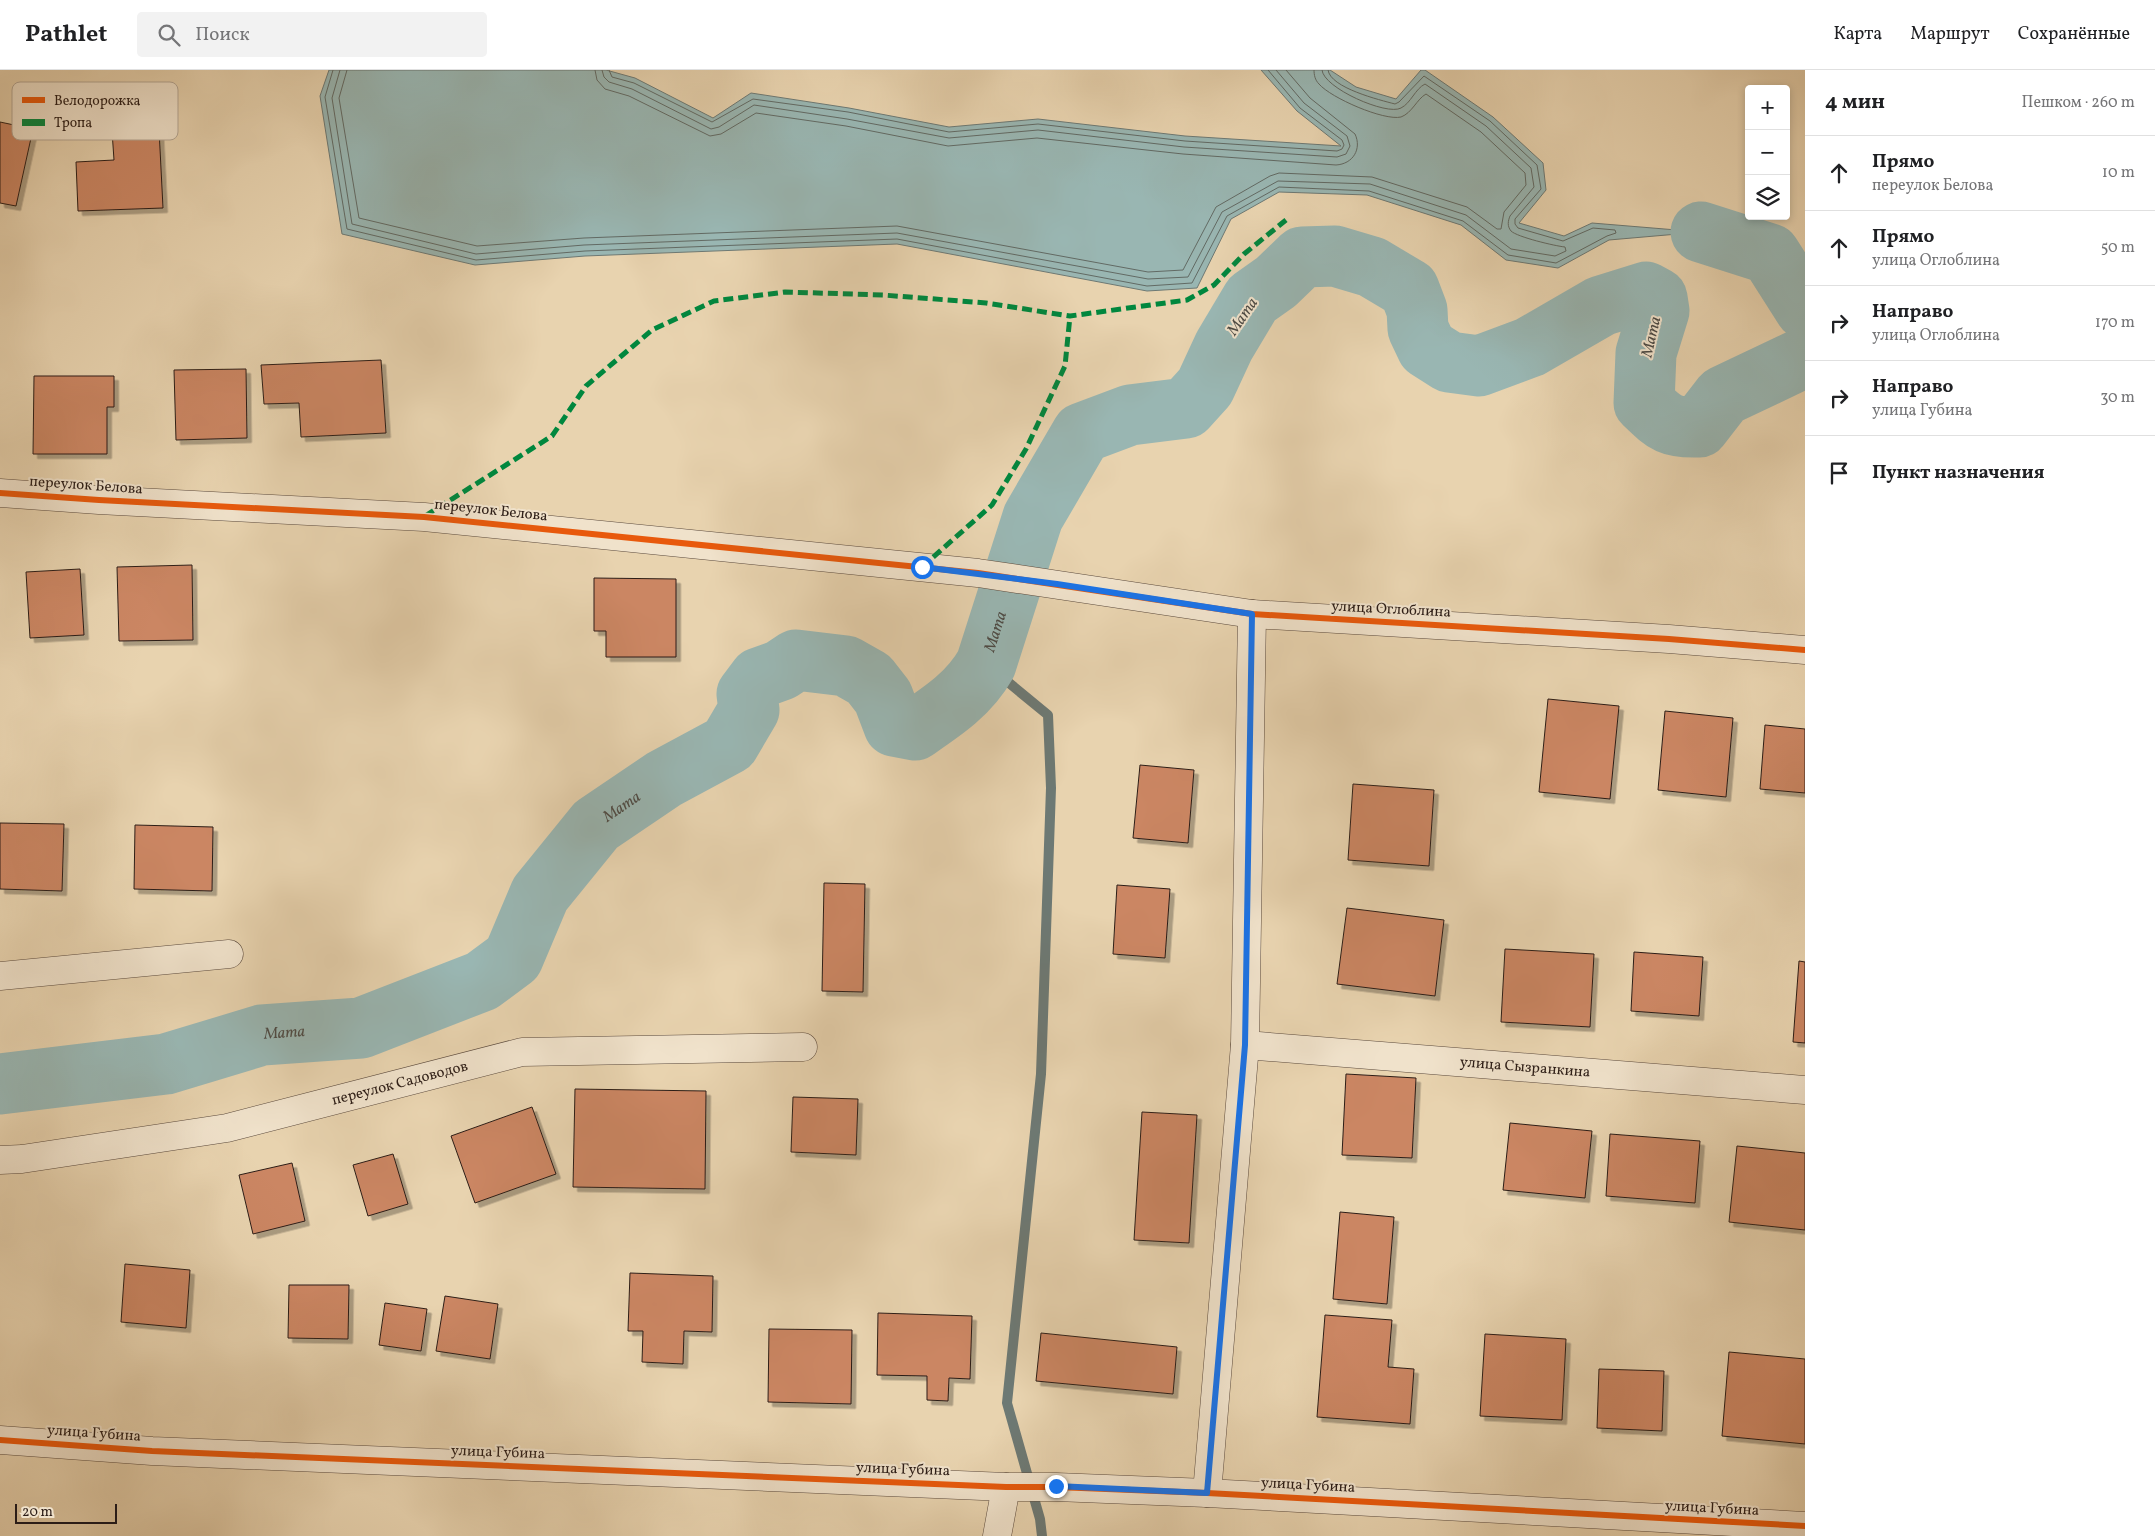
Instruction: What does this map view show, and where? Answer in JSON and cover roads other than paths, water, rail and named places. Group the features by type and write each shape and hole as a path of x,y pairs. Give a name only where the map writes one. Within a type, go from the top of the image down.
{"street":[{"name":"переулок Белова","path":"0,493 424,517 978,573"},
{"name":"улица Оглоблина","path":"978,573 1252,614 1668,639 1805,650"},
{"path":"1207,1493 1245,1045 1252,614"},
{"path":"0,976 229,954"},
{"name":"улица Сызранкина","path":"1245,1045 1805,1090"},
{"name":"переулок Садоводов","path":"0,1160 22,1159 226,1128 522,1052 803,1047"},
{"name":"улица Губина","path":"0,1440 152,1451 1006,1487 1056,1486 1207,1493 1805,1526"},
{"path":"997,1536 1006,1487"}],"water":[{"path":"329,70 606,70 635,78 713,118 751,93 849,108 949,127 1038,119 1185,136 1341,146 1297,111 1261,70 1330,70 1356,87 1396,99 1421,70 1425,70 1493,117 1543,163 1546,190 1519,223 1564,236 1592,223 1701,232 1609,240 1558,268 1506,260 1461,225 1367,195 1279,192 1231,219 1197,288 1147,291 897,244 585,256 475,265 342,234 320,96"}],"waterway":[{"path":"1701,232 1770,254 1805,309"},
{"name":"Мата","path":"0,1084 166,1064 262,1035 361,1028 482,981 513,958 540,894 596,825 664,779 729,744 749,710 747,694 759,678 781,670 796,660 846,666 869,679 883,697 894,726 915,730 945,709 963,693 986,664 1033,517 1082,433 1130,415 1186,408 1205,387 1224,346 1252,299 1276,282 1302,257 1335,256 1372,267 1409,289 1417,310 1418,329 1427,348 1449,362 1479,366 1530,347 1601,306 1646,292 1657,298 1659,311 1646,353 1644,403 1663,420 1674,425 1699,427 1723,396 1801,359 1805,359"},
{"path":"986,664 1048,715 1051,788 1041,1074 1007,1403 1040,1519 1042,1536"}]}
